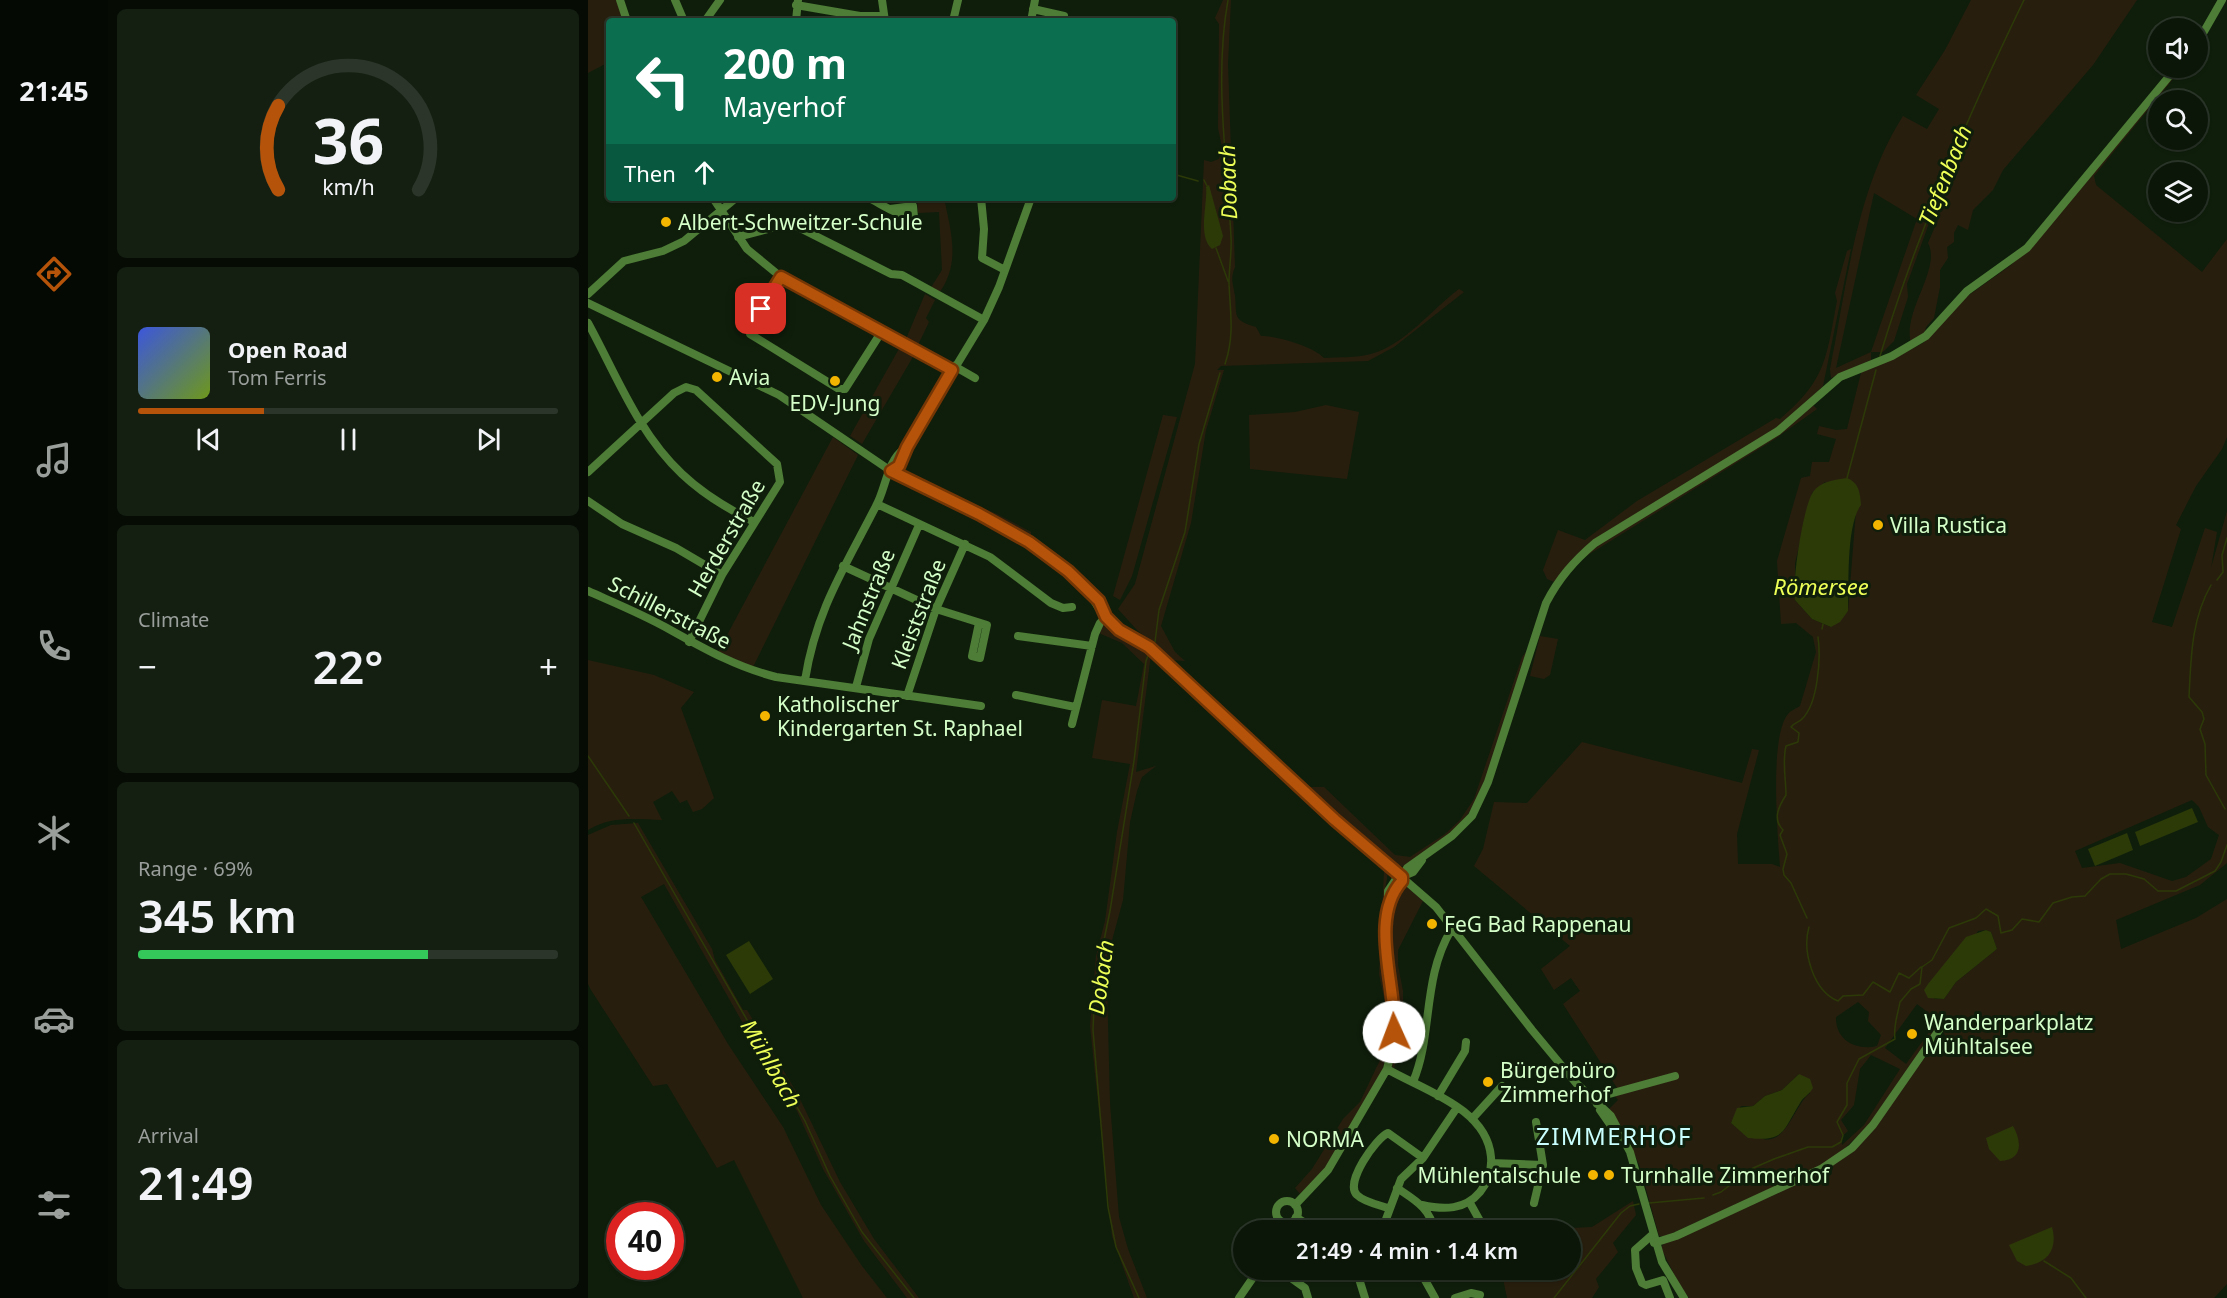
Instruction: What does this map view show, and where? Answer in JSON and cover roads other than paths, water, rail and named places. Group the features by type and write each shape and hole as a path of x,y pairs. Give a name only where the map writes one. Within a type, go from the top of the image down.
{"street":[{"path":"620,0 626,18"},
{"path":"675,0 683,18"},
{"path":"707,18 720,0"},
{"path":"796,18 797,2 860,16 885,18 882,0"},
{"path":"954,18 958,0"},
{"path":"2208,24 2222,0"},
{"path":"1034,5 1064,16"},
{"path":"1293,1220 1296,1217 1295,1204 1328,1170 1387,1069 1393,1045 1395,1018 1387,964 1388,891 1392,883 1413,872 1429,853 1452,836 1472,816 1488,782 1546,603 1560,578 1575,560 1595,543 1778,431 1840,376 1892,356 1926,336 1967,291 2027,248 2168,78"},
{"path":"715,201 738,237 759,260 781,277 975,378"},
{"path":"588,294 624,261 676,245 733,201"},
{"path":"875,201 890,209"},
{"path":"981,201 984,229 982,258 1005,270"},
{"path":"805,680 819,618 843,566 877,504 891,471 892,462 907,447 984,320 1030,201"},
{"path":"738,237 790,223 891,274 902,275 984,320"},
{"path":"781,277 750,326 750,334 839,389 845,389 882,331"},
{"path":"588,303 779,395 891,471 1012,531 1068,571 1099,601 1106,617 1119,630 1149,647 1335,820 1436,907 1451,930 1532,1030 1597,1104 1611,1116 1624,1137 1633,1162 1653,1239 1662,1262 1684,1298"},
{"path":"588,323 642,424 656,445 682,474 719,503 754,522"},
{"name":"Herderstraße","path":"642,424 674,393 686,387 696,390 777,464 780,482 722,575 689,642"},
{"path":"588,472 642,424"},
{"path":"588,501 622,524 676,548 722,575"},
{"path":"877,504 990,557 1051,603 1063,608 1072,607"},
{"name":"Jahnstraße","path":"856,687 869,639 919,525"},
{"name":"Kleiststraße","path":"907,696 936,609 965,544"},
{"path":"843,566 936,609 983,624"},
{"name":"Schillerstraße","path":"588,591 628,609 713,655 753,672 981,706"},
{"path":"1072,724 1092,645 1100,622 1106,617"},
{"path":"1018,636 1092,645"},
{"path":"1016,695 1075,707"},
{"path":"1413,1082 1422,1061 1427,1001 1445,942 1451,930"},
{"path":"1670,1298 1663,1280 1642,1283 1636,1268 1635,1250 1653,1239 1676,1236 1821,1169 1852,1148 1879,1118 1928,1047 1942,1020"},
{"path":"1438,1095 1465,1051 1466,1042"},
{"path":"1387,1069 1438,1095 1472,1119 1489,1142 1491,1163 1486,1184 1470,1203 1439,1209 1422,1205 1397,1188"},
{"path":"1597,1104 1602,1096 1675,1076"},
{"path":"1472,1119 1502,1086"},
{"path":"1385,1220 1401,1179 1423,1158 1456,1108"},
{"path":"1534,1203 1543,1165 1536,1122"},
{"path":"1388,1208 1358,1196 1353,1188 1354,1178 1366,1159 1383,1135 1388,1133 1423,1158"},
{"path":"1491,1163 1543,1165"},
{"path":"1279,1220 1277,1207 1285,1201 1295,1204"},
{"path":"1470,1203 1479,1220"},
{"path":"1422,1205 1430,1220"},
{"path":"1434,1220 1434,1213 1439,1209"},
{"path":"1296,1217 1301,1220"},
{"path":"1239,1298 1251,1280"},
{"path":"1294,1280 1305,1288 1308,1298"},
{"path":"1359,1280 1363,1298"},
{"path":"1425,1280 1435,1298"},
{"path":"1455,1298 1471,1293 1480,1295"}],"water":[{"path":"1209,185 1223,236 1220,245 1212,249 1205,236 1204,228 1206,187"},
{"name":"Römersee","path":"1847,478 1858,488 1861,505 1856,514 1851,540 1848,611 1840,622 1831,627 1812,619 1795,600 1797,561 1802,528 1813,492 1824,483"},
{"path":"2192,808 2198,822 2140,846 2135,832"},
{"path":"2127,833 2133,850 2095,866 2088,849"},
{"path":"1986,930 1991,932 1997,949 1956,982 1944,999 1928,998 1924,990 1966,937"},
{"path":"749,941 773,979 750,994 726,955"},
{"path":"1799,1074 1810,1079 1813,1088 1801,1101 1781,1133 1769,1138 1748,1138 1731,1123 1737,1108 1753,1106 1765,1096 1782,1090"},
{"path":"2013,1126 2019,1144 2017,1154 2008,1160 2000,1161 1989,1149 1986,1138"},
{"path":"2052,1227 2054,1242 2050,1254 2040,1262 2026,1266 2017,1261 2009,1245"}],"waterway":[{"name":"Dobach","path":"1225,364 1230,343 1231,323 1229,283 1231,237 1222,89 1224,29 1228,0"},
{"name":"Tiefenbach","path":"1880,356 1910,265 1945,175 2024,0"},
{"path":"1176,175 1198,181"},
{"path":"1204,180 1207,186"},
{"path":"1216,248 1228,281"},
{"name":"Tiefenbach","path":"1847,478 1876,370"},
{"name":"Dobach","path":"1155,642 1159,610 1185,532 1199,444 1220,373"},
{"path":"2217,580 2223,572 2222,555 2227,538"},
{"path":"2211,585 2204,598 2196,626 2189,697 2202,712 2204,719 2200,729 2205,744 2206,775 2225,809"},
{"name":"Tiefenbach","path":"1822,629 1823,624"},
{"name":"Tiefenbach","path":"1807,918 1791,883 1784,875 1783,869 1787,854 1780,835 1783,830 1777,817 1786,795 1784,764 1786,746 1798,742 1799,733 1791,727 1807,712 1815,692 1819,657 1818,637"},
{"name":"Dobach","path":"1139,1298 1116,1247 1108,1207 1093,1030 1095,984 1110,911 1149,653"},
{"name":"Mühlbach","path":"588,756 629,816"},
{"name":"Mühlbach","path":"634,823 805,1121 830,1176 862,1232 914,1298"},
{"name":"Mühlbach","path":"1713,1195 1721,1192 1751,1169 1774,1159 1808,1147 1832,1147 1841,1142 1843,1135 1837,1122 1847,1105 1847,1083 1859,1059 1895,1039 1895,1025 1900,1002 1911,989 1920,984 1922,967 1932,960 1949,928 1976,918 1986,909 1998,916 2001,933 2012,930 2022,919 2039,922 2053,903 2072,897 2085,896 2101,879 2110,874 2126,874 2144,879 2158,891 2176,891 2215,871 2227,845"},
{"name":"Tiefenbach","path":"1809,927 1807,947 1816,980 1829,996 1838,1001 1843,996 1863,995 1873,982 1890,992 1899,973 1909,978 1921,967"},
{"name":"Mühlbach","path":"1649,1203 1704,1198"},
{"name":"Mühlbach","path":"1554,1298 1621,1213 1630,1206 1639,1204"},
{"path":"2044,1261 2071,1278 2086,1298"}],"place":[{"name":"Albert-Schweitzer-Schule","path":"666,222"},
{"name":"Avia","path":"717,377"},
{"name":"EDV-Jung","path":"835,381"},
{"name":"Villa Rustica","path":"1878,525"},
{"name":"Katholischer Kindergarten St. Raphael","path":"765,716"},
{"name":"FeG Bad Rappenau","path":"1432,924"},
{"name":"Wanderparkplatz Mühltalsee","path":"1912,1034"},
{"name":"Bürgerbüro Zimmerhof","path":"1488,1082"},
{"name":"NORMA","path":"1274,1139"},
{"name":"Mühlentalschule","path":"1593,1175"},
{"name":"Turnhalle Zimmerhof","path":"1609,1175"}],"district":[{"name":"ZIMMERHOF","path":"1614,1135"}]}
